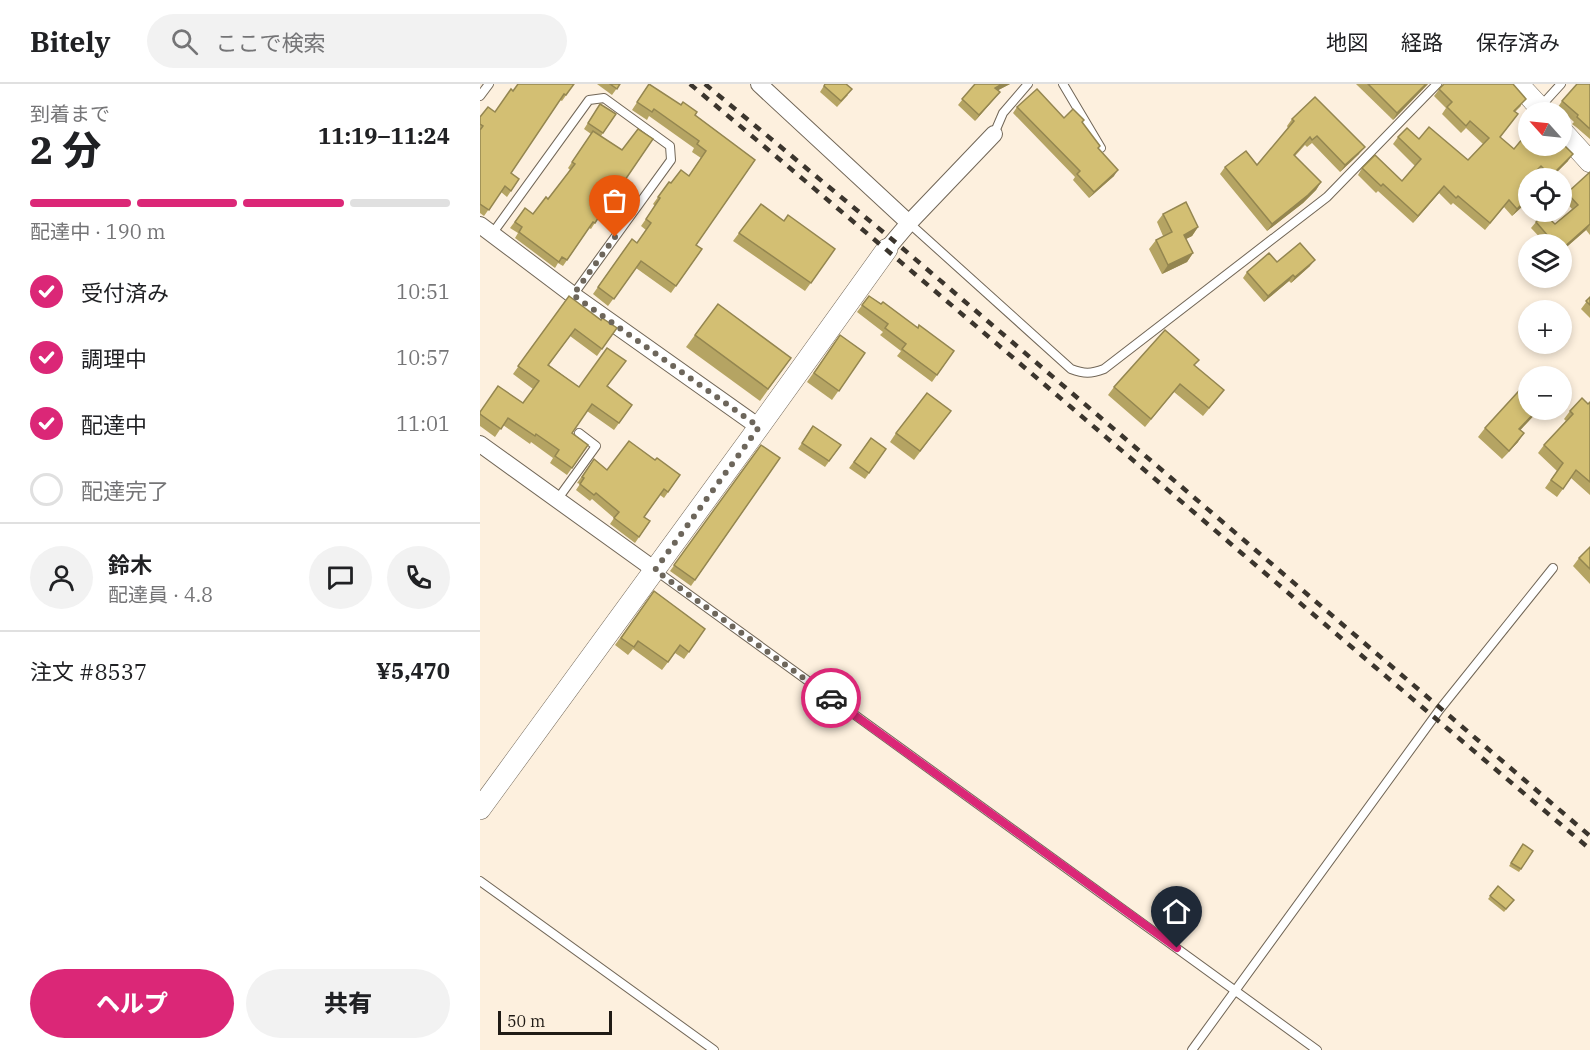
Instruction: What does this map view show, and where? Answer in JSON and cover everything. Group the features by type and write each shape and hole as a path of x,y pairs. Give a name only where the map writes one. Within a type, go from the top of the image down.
{"street":[{"path":"759,84 909,223"},
{"path":"1518,84 1535,102"},
{"path":"480,809 886,249 993,134"},
{"path":"1572,141 1586,154"},
{"path":"486,229 573,295 759,427"},
{"path":"480,444 655,570"}],"lane":[{"path":"480,96 489,84"},
{"path":"993,134 1003,113 1028,84"},
{"path":"1063,84 1101,148"},
{"path":"909,223 1071,369 1083,374 1093,374 1104,369 1327,196 1437,84"},
{"path":"1548,102 1561,84"},
{"path":"486,229 589,100 604,98 670,146 671,160 573,295"},
{"path":"557,501 596,446 579,434"},
{"path":"1192,1050 1440,709 1553,568"},
{"path":"655,570 1317,1050"},
{"path":"480,881 714,1050"}],"building":[{"path":"518,84 574,84 566,95 564,94 511,173 519,179 511,191 505,186 489,210 480,204 480,130 483,126 480,124 480,117 488,107 495,112 511,89 513,91"},
{"path":"610,84 620,84 617,89"},
{"path":"649,84 681,105 683,102 697,112 695,115 755,160 696,245 702,249 676,286 641,261 614,299 598,287 632,239 637,243 651,223 646,219 669,182 671,183 681,170 689,176 706,151 697,144 699,141 654,109 652,112 637,102"},
{"path":"825,84 846,84 852,89 841,101 824,86"},
{"path":"975,84 1002,84 995,88 1000,92 979,115 962,99"},
{"path":"1368,84 1426,84 1397,113"},
{"path":"1444,84 1513,84 1526,99 1518,102 1518,107 1514,111 1518,114 1500,137 1514,149 1518,144 1518,156 1571,156 1559,168 1541,166 1539,168 1518,168 1518,208 1509,200 1490,223 1458,196 1456,198 1444,186 1418,216 1362,168 1375,155 1402,181 1421,159 1398,137 1407,128 1419,139 1429,127 1468,160 1489,138 1470,121 1466,126 1447,107 1452,102 1439,89"},
{"path":"1577,84 1590,84 1590,129 1572,110 1572,102 1562,101"},
{"path":"1037,89 1064,118 1073,109 1084,120 1082,122 1100,146 1098,148 1118,170 1094,192 1077,174 1080,171 1017,107"},
{"path":"1315,97 1365,147 1345,165 1317,136 1312,140 1310,137 1294,155 1321,182 1272,224 1225,167 1246,151 1257,165 1294,121 1292,119"},
{"path":"600,104 616,114 603,133 588,123"},
{"path":"638,129 653,139 567,260 562,257 559,262 519,232 522,227 515,222 525,208 533,214 546,197 548,199 575,164 572,162 593,131 622,150"},
{"path":"1590,172 1590,224 1572,240 1572,234 1546,234 1536,222 1555,224 1572,222 1572,210 1578,205 1572,198 1572,188"},
{"path":"1186,202 1198,227 1184,235 1193,253 1168,265 1156,240 1172,232 1163,214"},
{"path":"761,204 784,221 788,215 835,249 811,283 739,233"},
{"path":"1300,243 1315,260 1268,296 1247,272 1269,253 1277,262"},
{"path":"569,296 601,320 602,318 617,328 602,349 575,329 548,365 579,387 607,348 626,361 607,386 632,405 619,423 592,404 572,433 588,445 572,468 555,456 559,450 536,434 535,436 508,418 501,429 480,414 498,386 523,403 539,381 518,366"},
{"path":"869,296 881,304 883,302 918,328 919,325 954,351 937,375 902,349 906,344 885,328 888,324 862,305"},
{"path":"718,304 791,358 768,389 695,335"},
{"path":"1165,330 1199,360 1194,365 1224,390 1209,408 1180,384 1151,419 1114,387"},
{"path":"840,335 865,353 839,391 814,373"},
{"path":"1518,392 1518,420 1528,420 1519,429 1524,433 1509,451 1485,428"},
{"path":"927,393 951,411 920,451 896,433"},
{"path":"1582,398 1588,404 1590,402 1590,482 1576,470 1563,489 1551,480 1563,463 1544,445 1567,420 1572,420 1572,409"},
{"path":"813,426 841,445 829,461 802,443"},
{"path":"871,438 886,449 869,473 854,462"},
{"path":"629,441 680,475 668,492 664,489 644,517 650,521 639,537 614,518 619,512 596,493 594,495 580,484 594,459 607,470"},
{"path":"761,445 780,458 695,580 674,565"},
{"path":"1590,547 1590,569 1579,558"},
{"path":"654,591 705,629 689,652 680,645 668,662 638,641 634,647 621,638"},
{"path":"1523,844 1533,851 1521,869 1511,863"},
{"path":"1498,886 1514,900 1506,909 1490,896"}],"railway":[{"path":"690,84 1590,849"},
{"path":"705,84 894,241 1590,836"}],"way so far":[{"path":"615,237 573,295 759,427 655,570 831,698"}],"route":[{"path":"831,698 1177,948"}]}
